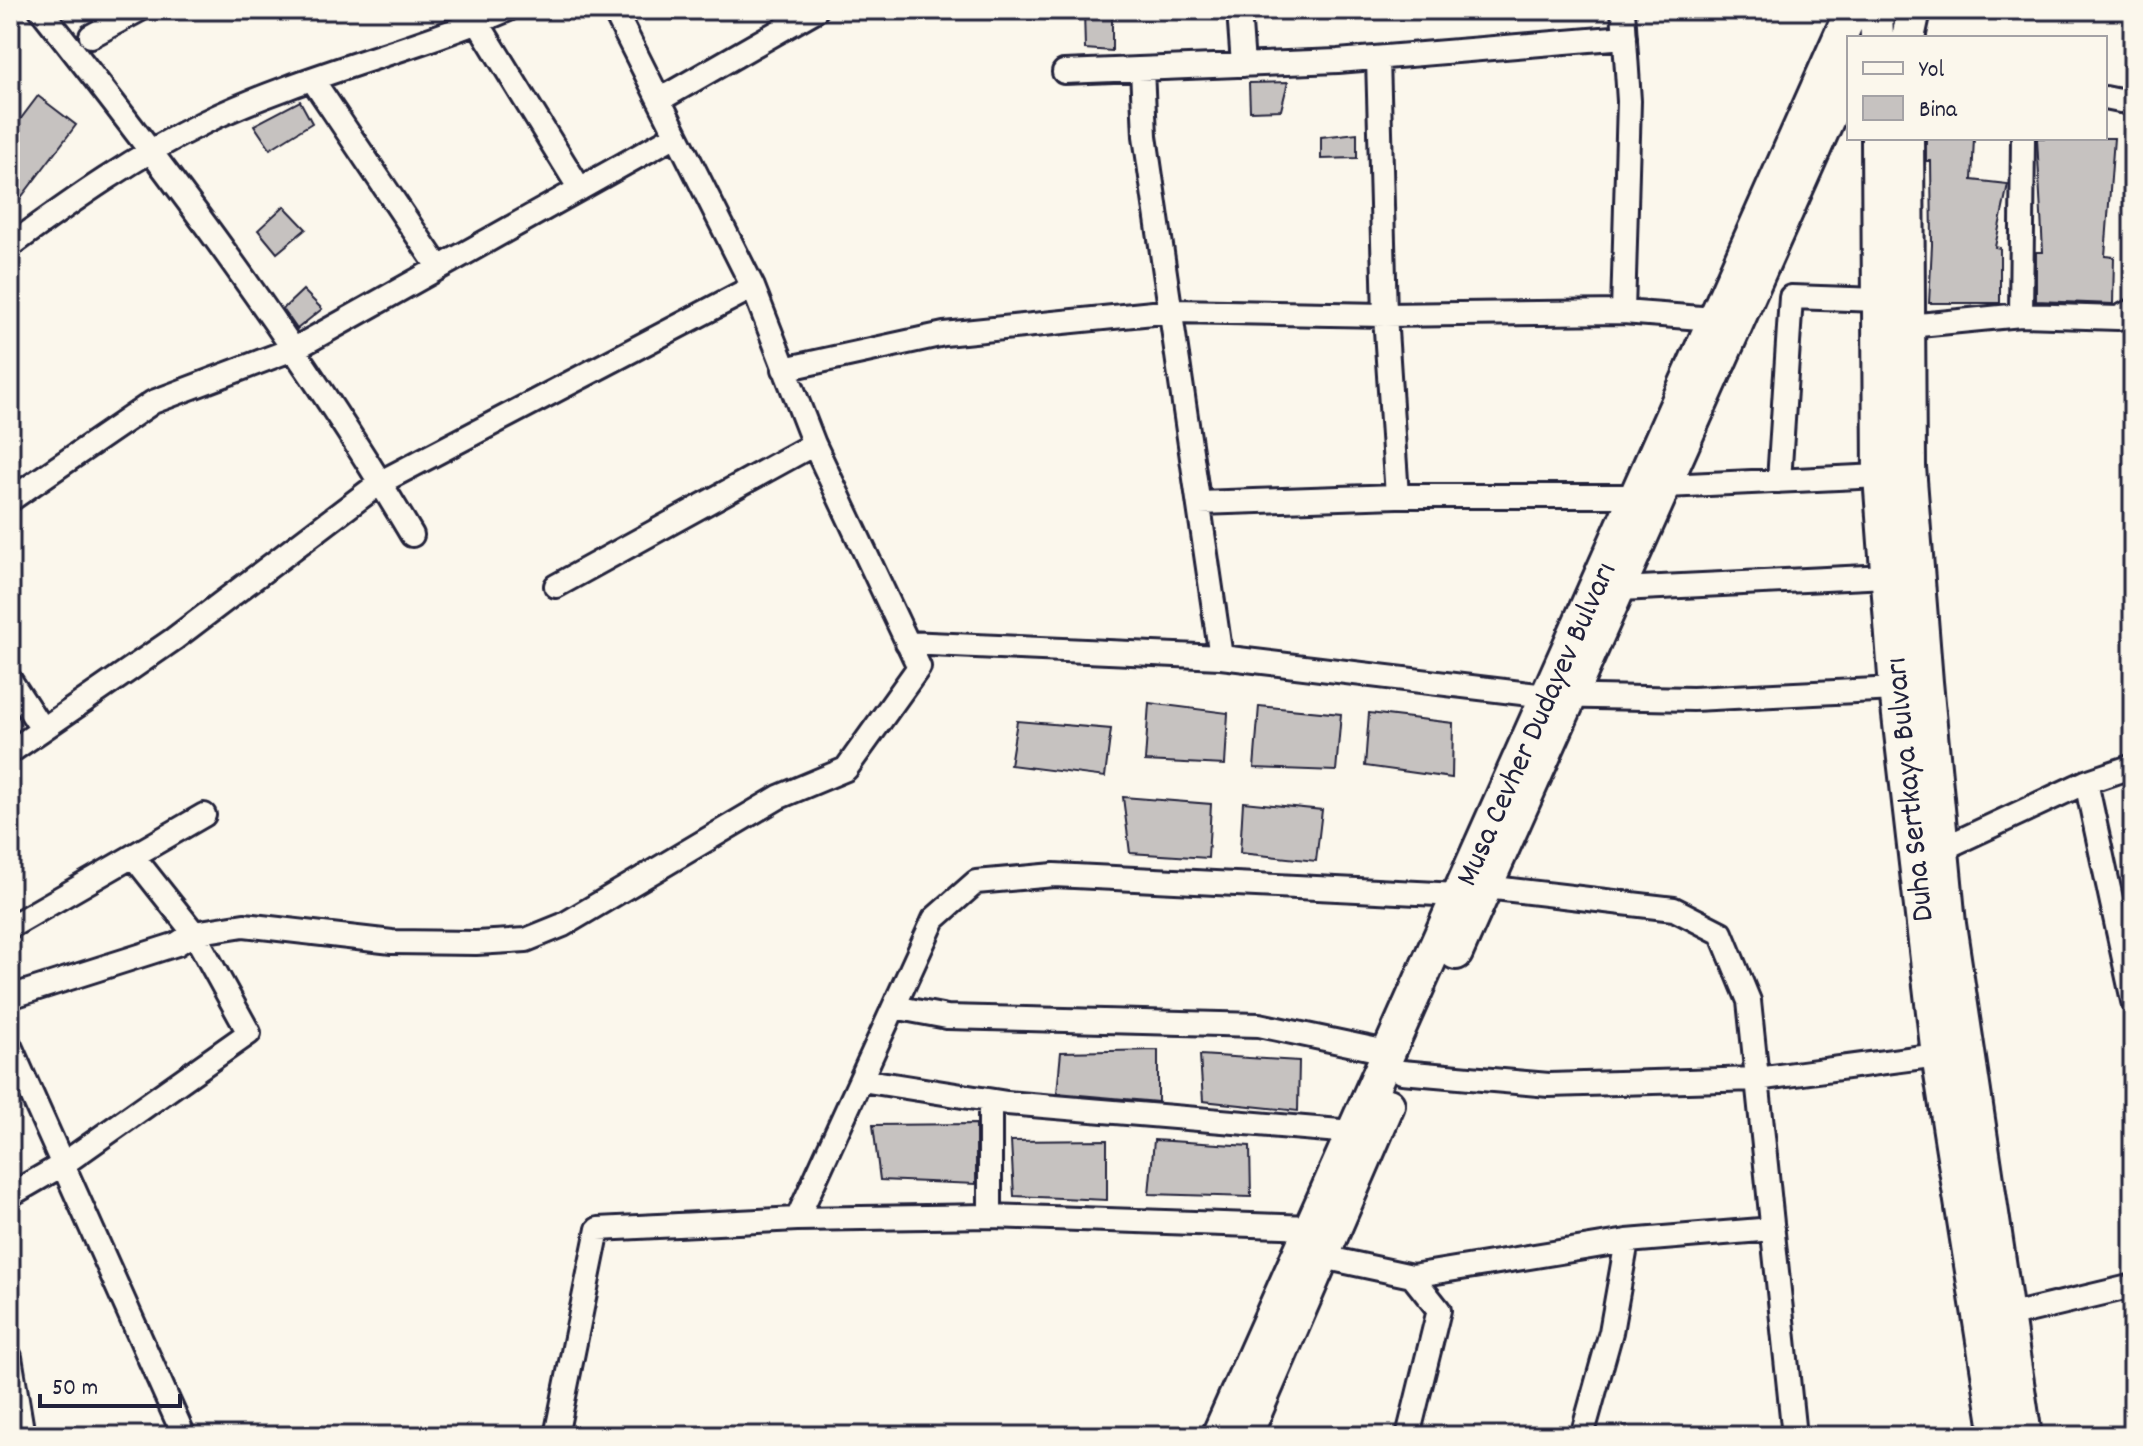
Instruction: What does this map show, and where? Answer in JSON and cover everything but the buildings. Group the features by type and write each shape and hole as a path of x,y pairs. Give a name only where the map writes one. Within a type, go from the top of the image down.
{"main road":[{"name":"Musa Cevher Dudayev Bulvarı","path":"1245,1436 1323,1257 1395,1062 1559,696 1635,496 1852,10"},
{"path":"1864,36 1876,10"},
{"path":"1876,10 1877,36"},
{"path":"1908,36 1914,10"},
{"name":"Musa Cevher Dudayev Bulvarı","path":"1559,696 1620,589 1847,76"},
{"name":"Duha Sertkaya Bulvarı","path":"1878,140 1890,318 1910,492 1911,686 1938,1055 1998,1436"},
{"name":"Duha Sertkaya Bulvarı","path":"1907,140 1890,318 1880,476 1887,576 1942,849 1949,924 2025,1436"},
{"name":"Musa Cevher Dudayev Bulvarı","path":"1218,1436 1352,1132 1395,1062"}],"street":[{"path":"41,10 153,150 296,348 412,535"},
{"path":"91,36 139,10"},
{"path":"10,246 113,172 206,122 312,79 478,23 507,10"},
{"path":"10,997 177,944 194,933 244,925 392,942 505,943 526,940 563,925 779,797 846,769 919,667 814,444 753,287 614,10"},
{"path":"659,100 816,10"},
{"path":"1239,10 1243,65"},
{"path":"1623,10 1629,101 1623,312"},
{"path":"478,23 580,189"},
{"path":"1064,72 1378,58 1625,37"},
{"path":"1378,58 1385,315 1397,496"},
{"path":"1142,69 1145,136 1173,311 1221,657"},
{"path":"312,79 439,268"},
{"path":"2107,98 2120,101 2133,98 2133,113"},
{"path":"10,500 153,402 296,348 676,135"},
{"path":"2021,315 2023,140"},
{"path":"10,752 174,639 381,482 753,287"},
{"path":"1779,481 1791,297 1890,318 2021,315 2118,318 2133,310"},
{"path":"784,369 944,334 1173,311 1385,315 1623,312 1714,319"},
{"path":"556,586 814,444"},
{"path":"1666,486 1880,476"},
{"path":"1200,503 1397,496 1635,496"},
{"path":"1620,589 1887,576"},
{"path":"907,643 1221,657 1559,696 1693,699 1911,686"},
{"path":"10,680 42,729"},
{"path":"1942,849 2086,782 2133,766"},
{"path":"2086,782 2133,1001"},
{"path":"10,927 204,815"},
{"path":"10,1195 62,1165 249,1033 194,933 133,856"},
{"path":"797,1219 934,919 976,882 1054,875 1472,891 1674,909 1721,933 1749,1001 1794,1436"},
{"path":"894,1007 947,1017 1259,1025 1395,1062 1549,1085 1757,1079 1938,1055"},
{"path":"10,1046 184,1436"},
{"path":"861,1080 990,1101 1352,1132"},
{"path":"990,1101 990,1216"},
{"path":"556,1436 598,1229 797,1219 990,1216 1310,1227"},
{"path":"1323,1257 1412,1276 1627,1241 1773,1229"},
{"path":"1582,1436 1611,1332 1627,1241"},
{"path":"1408,1436 1439,1310 1412,1276"},
{"path":"2007,1316 2133,1286"},
{"path":"11,1372 23,1436"}]}
